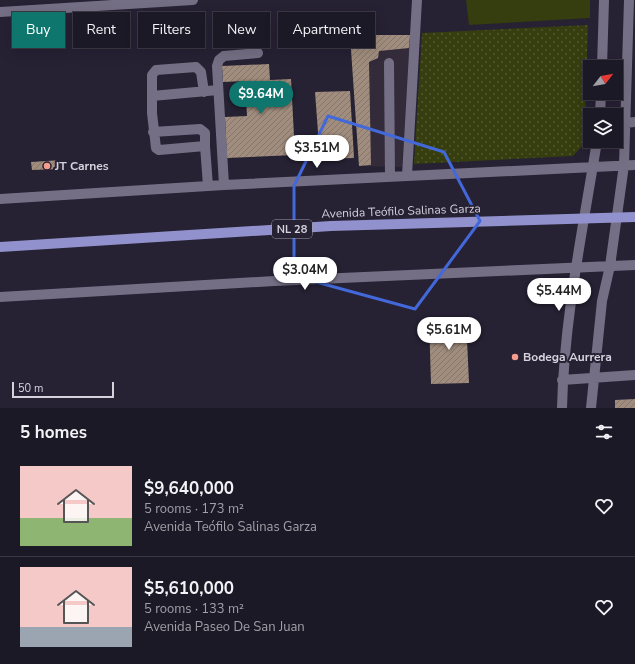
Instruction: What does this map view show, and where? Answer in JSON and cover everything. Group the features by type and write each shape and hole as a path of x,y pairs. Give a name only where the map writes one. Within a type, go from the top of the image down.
{"main road":[{"name":"Avenida Teófilo Salinas Garza","path":"0,246 331,226 635,217"}],"street":[{"path":"0,12 46,5 193,0"},
{"path":"406,175 417,0"},
{"path":"602,60 604,0"},
{"path":"590,408 602,301 610,266 624,165 632,52 629,0"},
{"path":"224,185 217,66 219,60 224,56 258,53"},
{"path":"389,63 390,176"},
{"path":"204,92 201,72 196,67 156,70 152,75 153,132 156,148 159,150 205,146"},
{"path":"152,96 218,90"},
{"path":"153,132 200,129 205,133 208,186"},
{"path":"562,408 562,380 576,267 596,148"},
{"path":"0,199 406,175 635,165"},
{"path":"0,297 266,282 635,265"},
{"path":"562,380 635,375"}],"highlighted area":[{"path":"328,116 444,152 480,221 415,309 294,276 294,186"}],"shaded area":[{"path":"410,35 402,167 359,166 352,48 375,48 375,38"}],"green space":[{"path":"466,0 590,0 590,18 469,25"},
{"path":"588,25 587,60 583,60 583,100 585,100 585,108 583,108 583,145 573,156 414,164 422,33"}],"building":[{"path":"375,35 410,35 409,48 379,51 378,58 369,62 371,165 359,166 351,48 375,48"},
{"path":"269,64 270,80 291,79 295,155 227,158 225,117 247,116 245,81 223,82 222,66"},
{"path":"350,91 354,158 320,159 315,92"},
{"name":"JT Carnes","path":"62,160 62,169 32,170 31,162"},
{"path":"466,318 469,383 431,384 429,319"},
{"path":"635,399 635,408 615,408 615,400"}],"place":[{"name":"JT Carnes","path":"47,166"},
{"name":"Bodega Aurrera","path":"515,357"}]}
